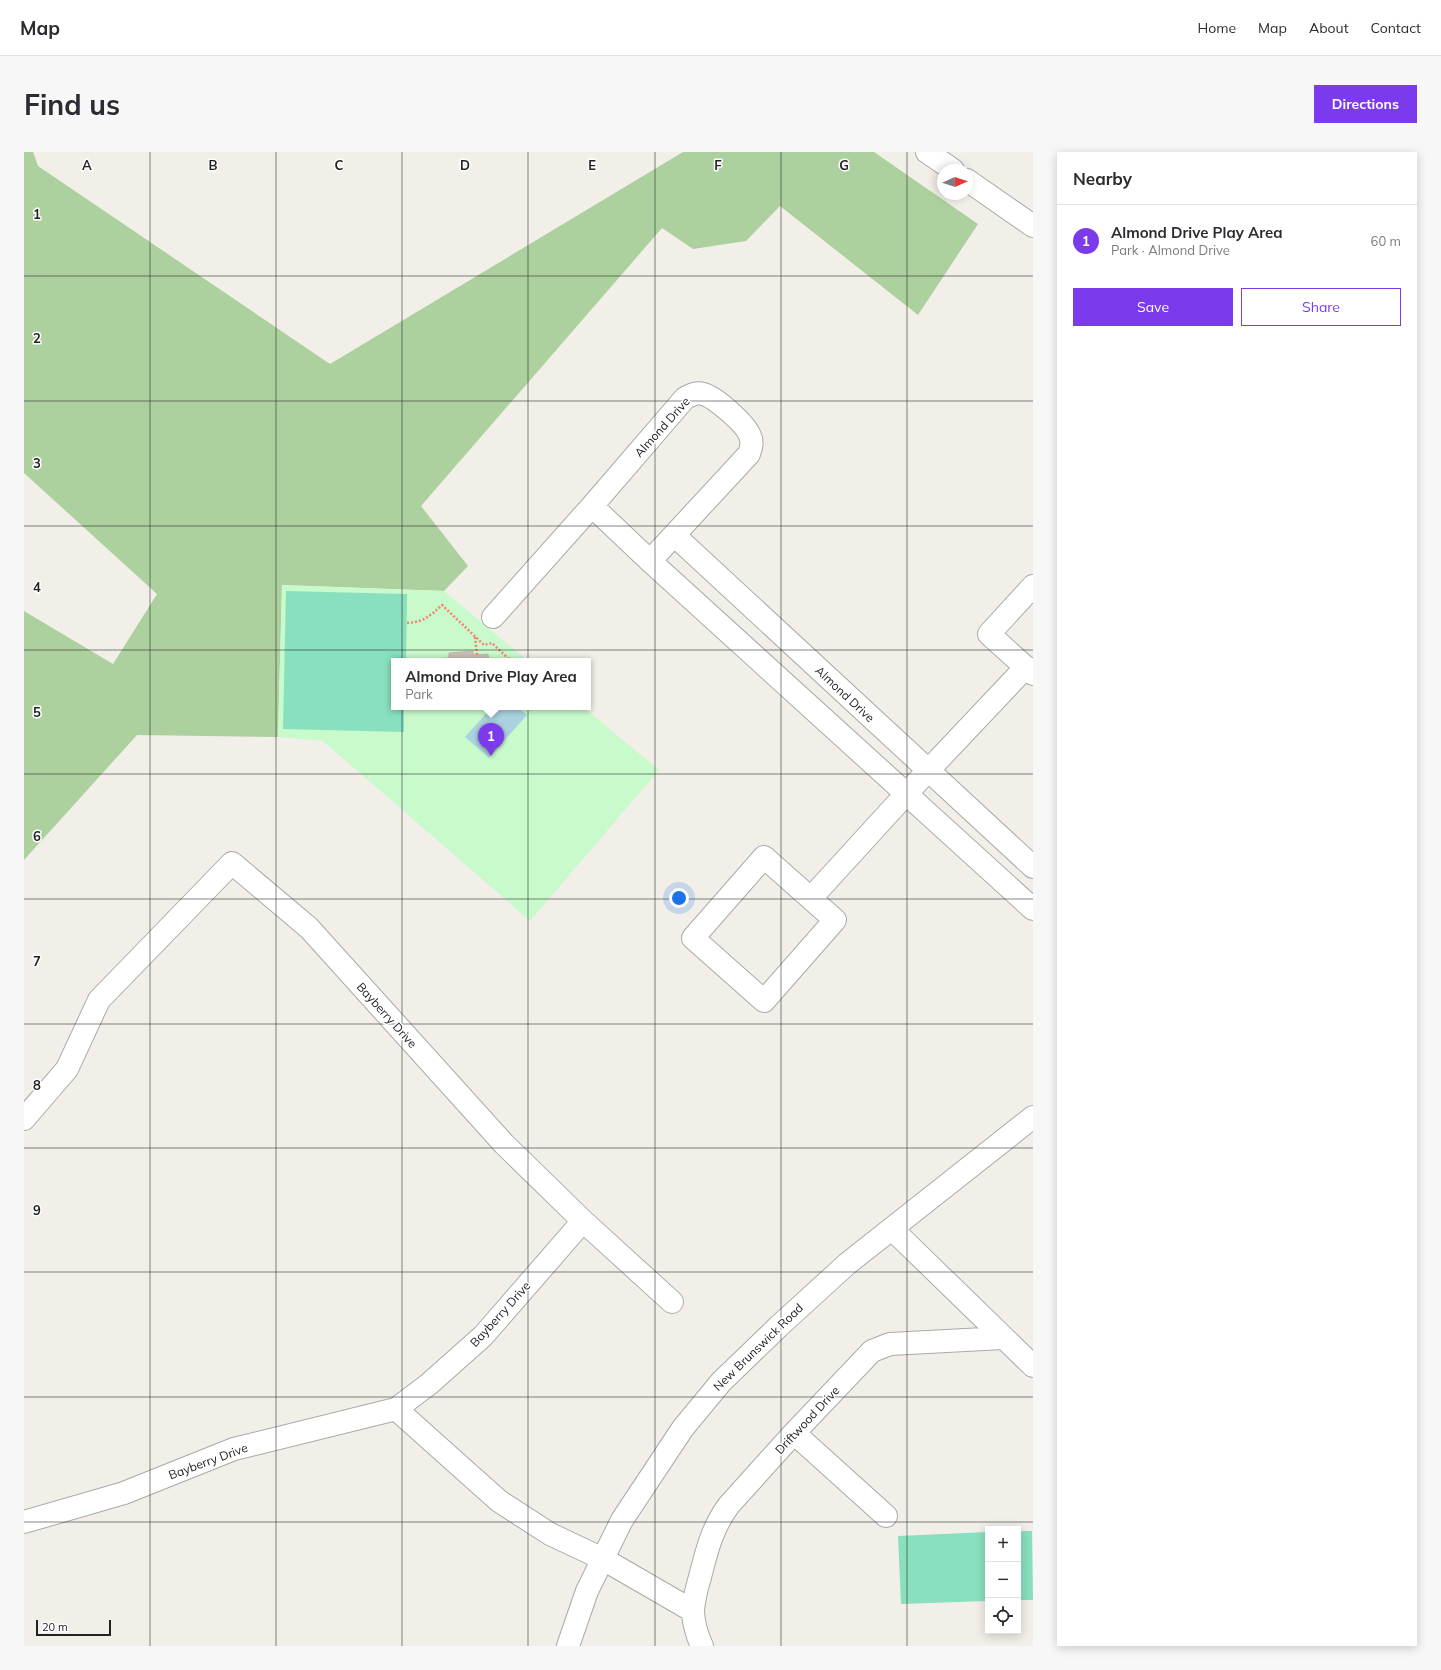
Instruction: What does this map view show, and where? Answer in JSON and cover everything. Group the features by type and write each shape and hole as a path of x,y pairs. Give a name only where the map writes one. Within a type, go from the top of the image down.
{"street":[{"path":"927,152 944,164"},
{"path":"973,184 1033,226"},
{"name":"Almond Drive","path":"493,617 592,506 685,398 693,394 707,395 712,397 747,429 751,438 751,448 749,454 650,561"},
{"path":"592,506 650,561 1033,909"},
{"name":"Almond Drive","path":"674,535 1033,867"},
{"path":"810,898 928,771 1029,670 989,634 1033,586"},
{"path":"764,857 810,898 835,920 764,1001 693,938 764,857"},
{"name":"Bayberry Drive","path":"24,1119 67,1069 100,1000 232,863 309,928 504,1144 583,1221 483,1336 429,1384 396,1409 234,1449 124,1493 24,1522"},
{"name":"New Brunswick Road","path":"568,1646 587,1591 622,1520 678,1435 720,1382 847,1264 1033,1118"},
{"path":"583,1221 672,1302"},
{"path":"892,1229 1033,1366"},
{"name":"Driftwood Drive","path":"702,1646 696,1629 693,1611 706,1553 712,1533 720,1518 794,1433 858,1364 872,1351 890,1344 1003,1338"},
{"path":"396,1409 499,1501 550,1534 603,1559 693,1611"},
{"path":"794,1433 886,1516"}],"path":[{"path":"407,623 417,622 428,618 442,605 484,645 492,643 508,658"}],"green space":[{"path":"24,152 33,152 38,166 330,364 683,152 874,152 937,196 937,200 943,200 978,224 918,315 780,206 746,241 693,249 662,228 421,506 468,566 444,591 282,585 278,737 137,735 24,860 24,611 113,664 157,594 24,473"},
{"path":"282,585 444,591 524,658 391,658 391,710 587,710 659,770 530,921 323,741 278,737"},
{"path":"286,591 407,594 406,658 391,658 391,710 404,710 404,732 283,729"},
{"path":"1021,1531 1032,1531 1033,1600 1021,1600"},
{"path":"985,1532 985,1601 901,1604 898,1536"}],"water":[{"path":"489,710 521,710 527,715 489,758 465,737"}],"building":[{"path":"473,651 473,655 488,654 489,658 449,658 449,653"}],"place":[{"name":"Almond Drive Play Area","path":"491,756"}]}
